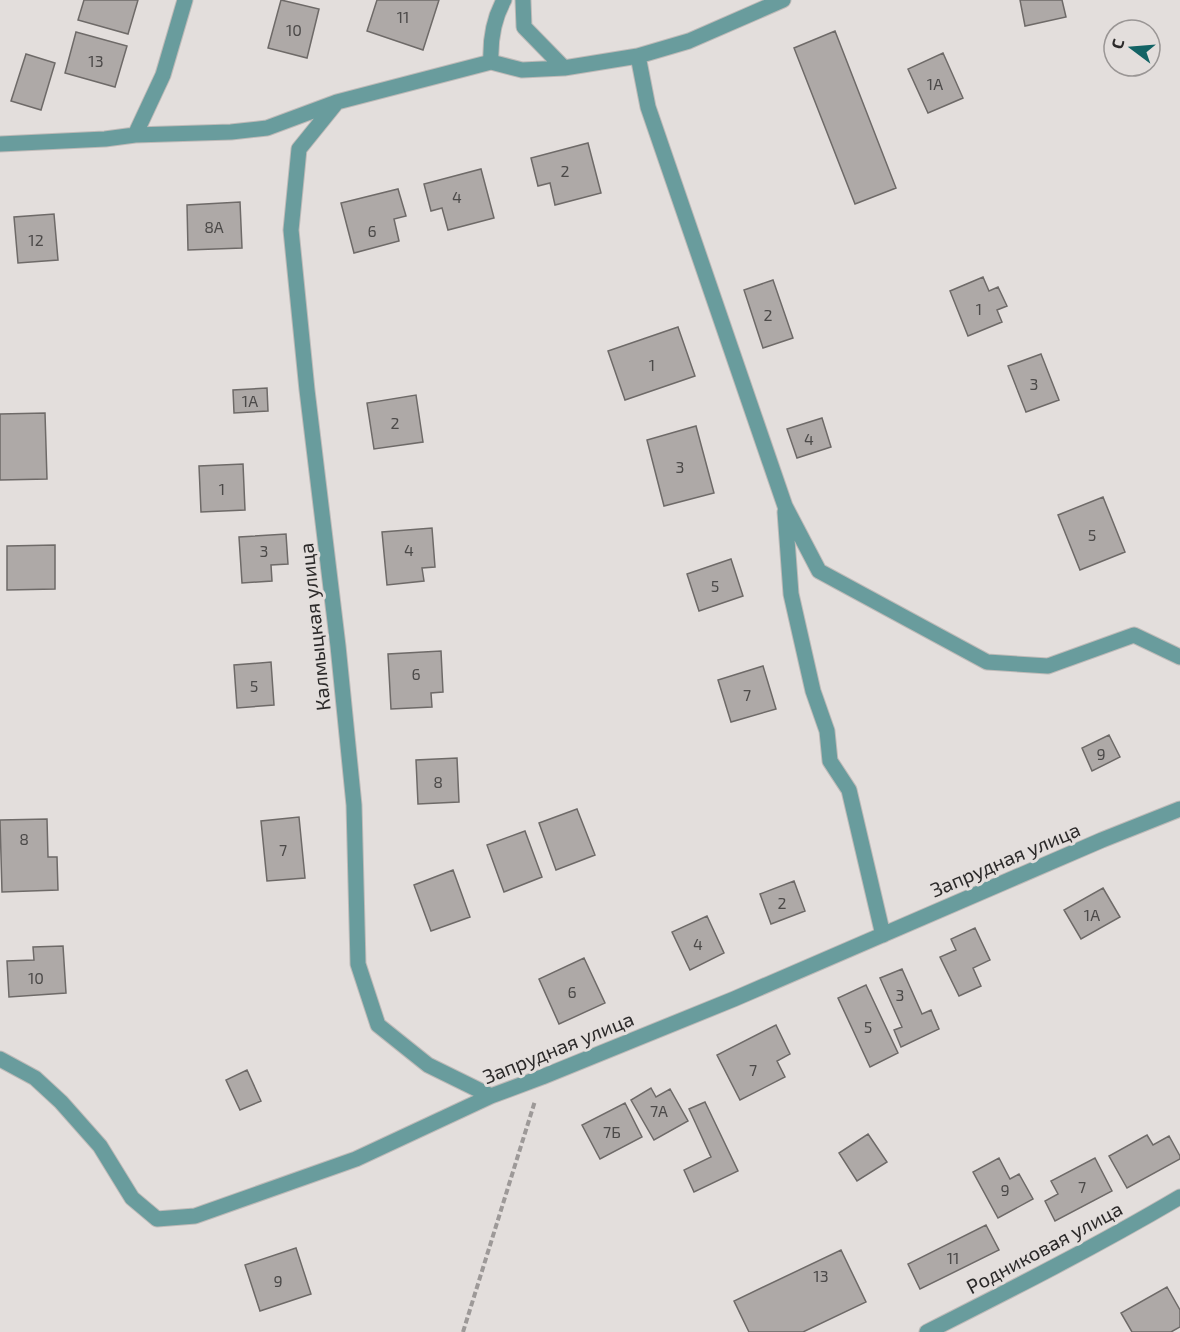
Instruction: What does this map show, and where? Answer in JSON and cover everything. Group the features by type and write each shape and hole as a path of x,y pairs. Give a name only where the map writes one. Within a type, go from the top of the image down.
{"street":[{"path":"135,135 163,75 185,0"},
{"path":"491,62 490,42 497,12 504,0"},
{"path":"522,0 524,27 564,68"},
{"path":"0,144 267,129 337,102 491,62 522,70 564,68 638,56 689,41 778,2"},
{"path":"638,56 648,108 785,506 819,572 987,662 1048,666 1134,635 1180,657"},
{"name":"Калмыцкая улица","path":"337,102 298,148 291,230 354,805 358,964 378,1025 428,1065 491,1096"},
{"path":"785,506 791,594 813,691 827,731 830,761 849,790 883,935"},
{"name":"Запрудная улица","path":"0,1059 34,1078 61,1102 100,1146 132,1198 157,1219 195,1216 356,1159 491,1096 734,999 1102,840 1180,809"},
{"name":"Родниковая улица","path":"927,1332 1062,1264 1180,1197"}],"path":[{"path":"463,1332 542,1077"}],"building":[{"path":"84,0 138,0 128,34 78,20"},
{"path":"281,0 319,9 307,58 268,48"},
{"path":"377,0 439,0 423,50 367,31"},
{"path":"1020,0 1062,0 1066,17 1025,26"},
{"path":"835,31 896,188 855,204 794,48"},
{"path":"76,32 127,46 115,87 65,73"},
{"path":"943,53 963,98 928,113 908,69"},
{"path":"26,54 55,63 41,110 11,101"},
{"path":"588,143 601,193 555,205 550,183 538,186 531,158"},
{"path":"481,169 494,218 448,230 442,208 431,211 424,184"},
{"path":"398,189 406,216 394,219 399,241 354,253 341,203"},
{"path":"240,202 242,248 188,250 187,205"},
{"path":"54,214 58,260 18,263 14,217"},
{"path":"983,277 989,291 998,287 1007,306 997,310 1002,322 968,336 950,291"},
{"path":"773,280 793,338 763,348 744,290"},
{"path":"678,327 695,376 625,400 608,351"},
{"path":"1041,354 1059,400 1026,412 1008,366"},
{"path":"267,388 268,411 234,413 233,390"},
{"path":"416,395 423,442 374,449 367,403"},
{"path":"45,413 47,479 0,480 0,414"},
{"path":"822,418 831,447 797,458 787,429"},
{"path":"696,426 714,493 664,506 647,440"},
{"path":"243,464 245,510 201,512 199,466"},
{"path":"1103,497 1125,552 1080,570 1058,515"},
{"path":"432,528 435,567 422,568 424,581 387,585 382,532"},
{"path":"286,534 288,564 271,565 272,581 242,583 239,537"},
{"path":"55,545 55,589 7,590 7,546"},
{"path":"731,559 743,596 699,611 687,574"},
{"path":"441,651 443,692 431,693 432,707 391,709 388,654"},
{"path":"271,662 274,705 237,708 234,665"},
{"path":"763,666 776,709 731,722 718,680"},
{"path":"1109,735 1120,757 1092,771 1082,748"},
{"path":"457,758 459,802 418,804 416,760"},
{"path":"577,809 595,855 556,870 539,823"},
{"path":"299,817 305,878 267,881 261,821"},
{"path":"47,819 48,857 57,857 58,890 2,892 0,820"},
{"path":"525,831 542,877 504,892 487,845"},
{"path":"453,870 470,917 431,931 414,885"},
{"path":"794,881 805,911 771,924 760,894"},
{"path":"1103,888 1120,917 1081,939 1064,910"},
{"path":"707,916 724,953 690,970 672,932"},
{"path":"975,928 990,960 973,968 981,986 959,996 940,957 956,950 951,939"},
{"path":"63,946 66,993 9,997 7,961 34,960 33,947"},
{"path":"584,958 605,1003 559,1024 539,979"},
{"path":"902,969 922,1014 931,1010 939,1029 901,1047 894,1030 902,1027 880,978"},
{"path":"866,985 898,1053 870,1067 838,998"},
{"path":"776,1025 790,1054 777,1061 785,1077 740,1100 717,1055"},
{"path":"247,1070 261,1101 240,1110 226,1080"},
{"path":"651,1088 656,1097 670,1089 688,1121 654,1140 631,1100"},
{"path":"705,1102 738,1171 694,1192 684,1170 711,1157 689,1109"},
{"path":"625,1103 642,1137 600,1159 582,1125"},
{"path":"868,1134 887,1162 857,1181 839,1153"},
{"path":"1147,1135 1153,1145 1169,1136 1180,1159 1127,1188 1109,1156"},
{"path":"999,1158 1010,1179 1019,1174 1033,1199 998,1218 973,1172"},
{"path":"1095,1158 1112,1191 1055,1221 1045,1201 1058,1194 1051,1181"},
{"path":"986,1225 999,1250 920,1289 908,1264"},
{"path":"296,1248 311,1294 260,1311 245,1265"},
{"path":"841,1250 866,1302 803,1332 749,1332 734,1301"},
{"path":"1167,1287 1180,1310 1180,1327 1171,1332 1132,1332 1121,1313"}]}
